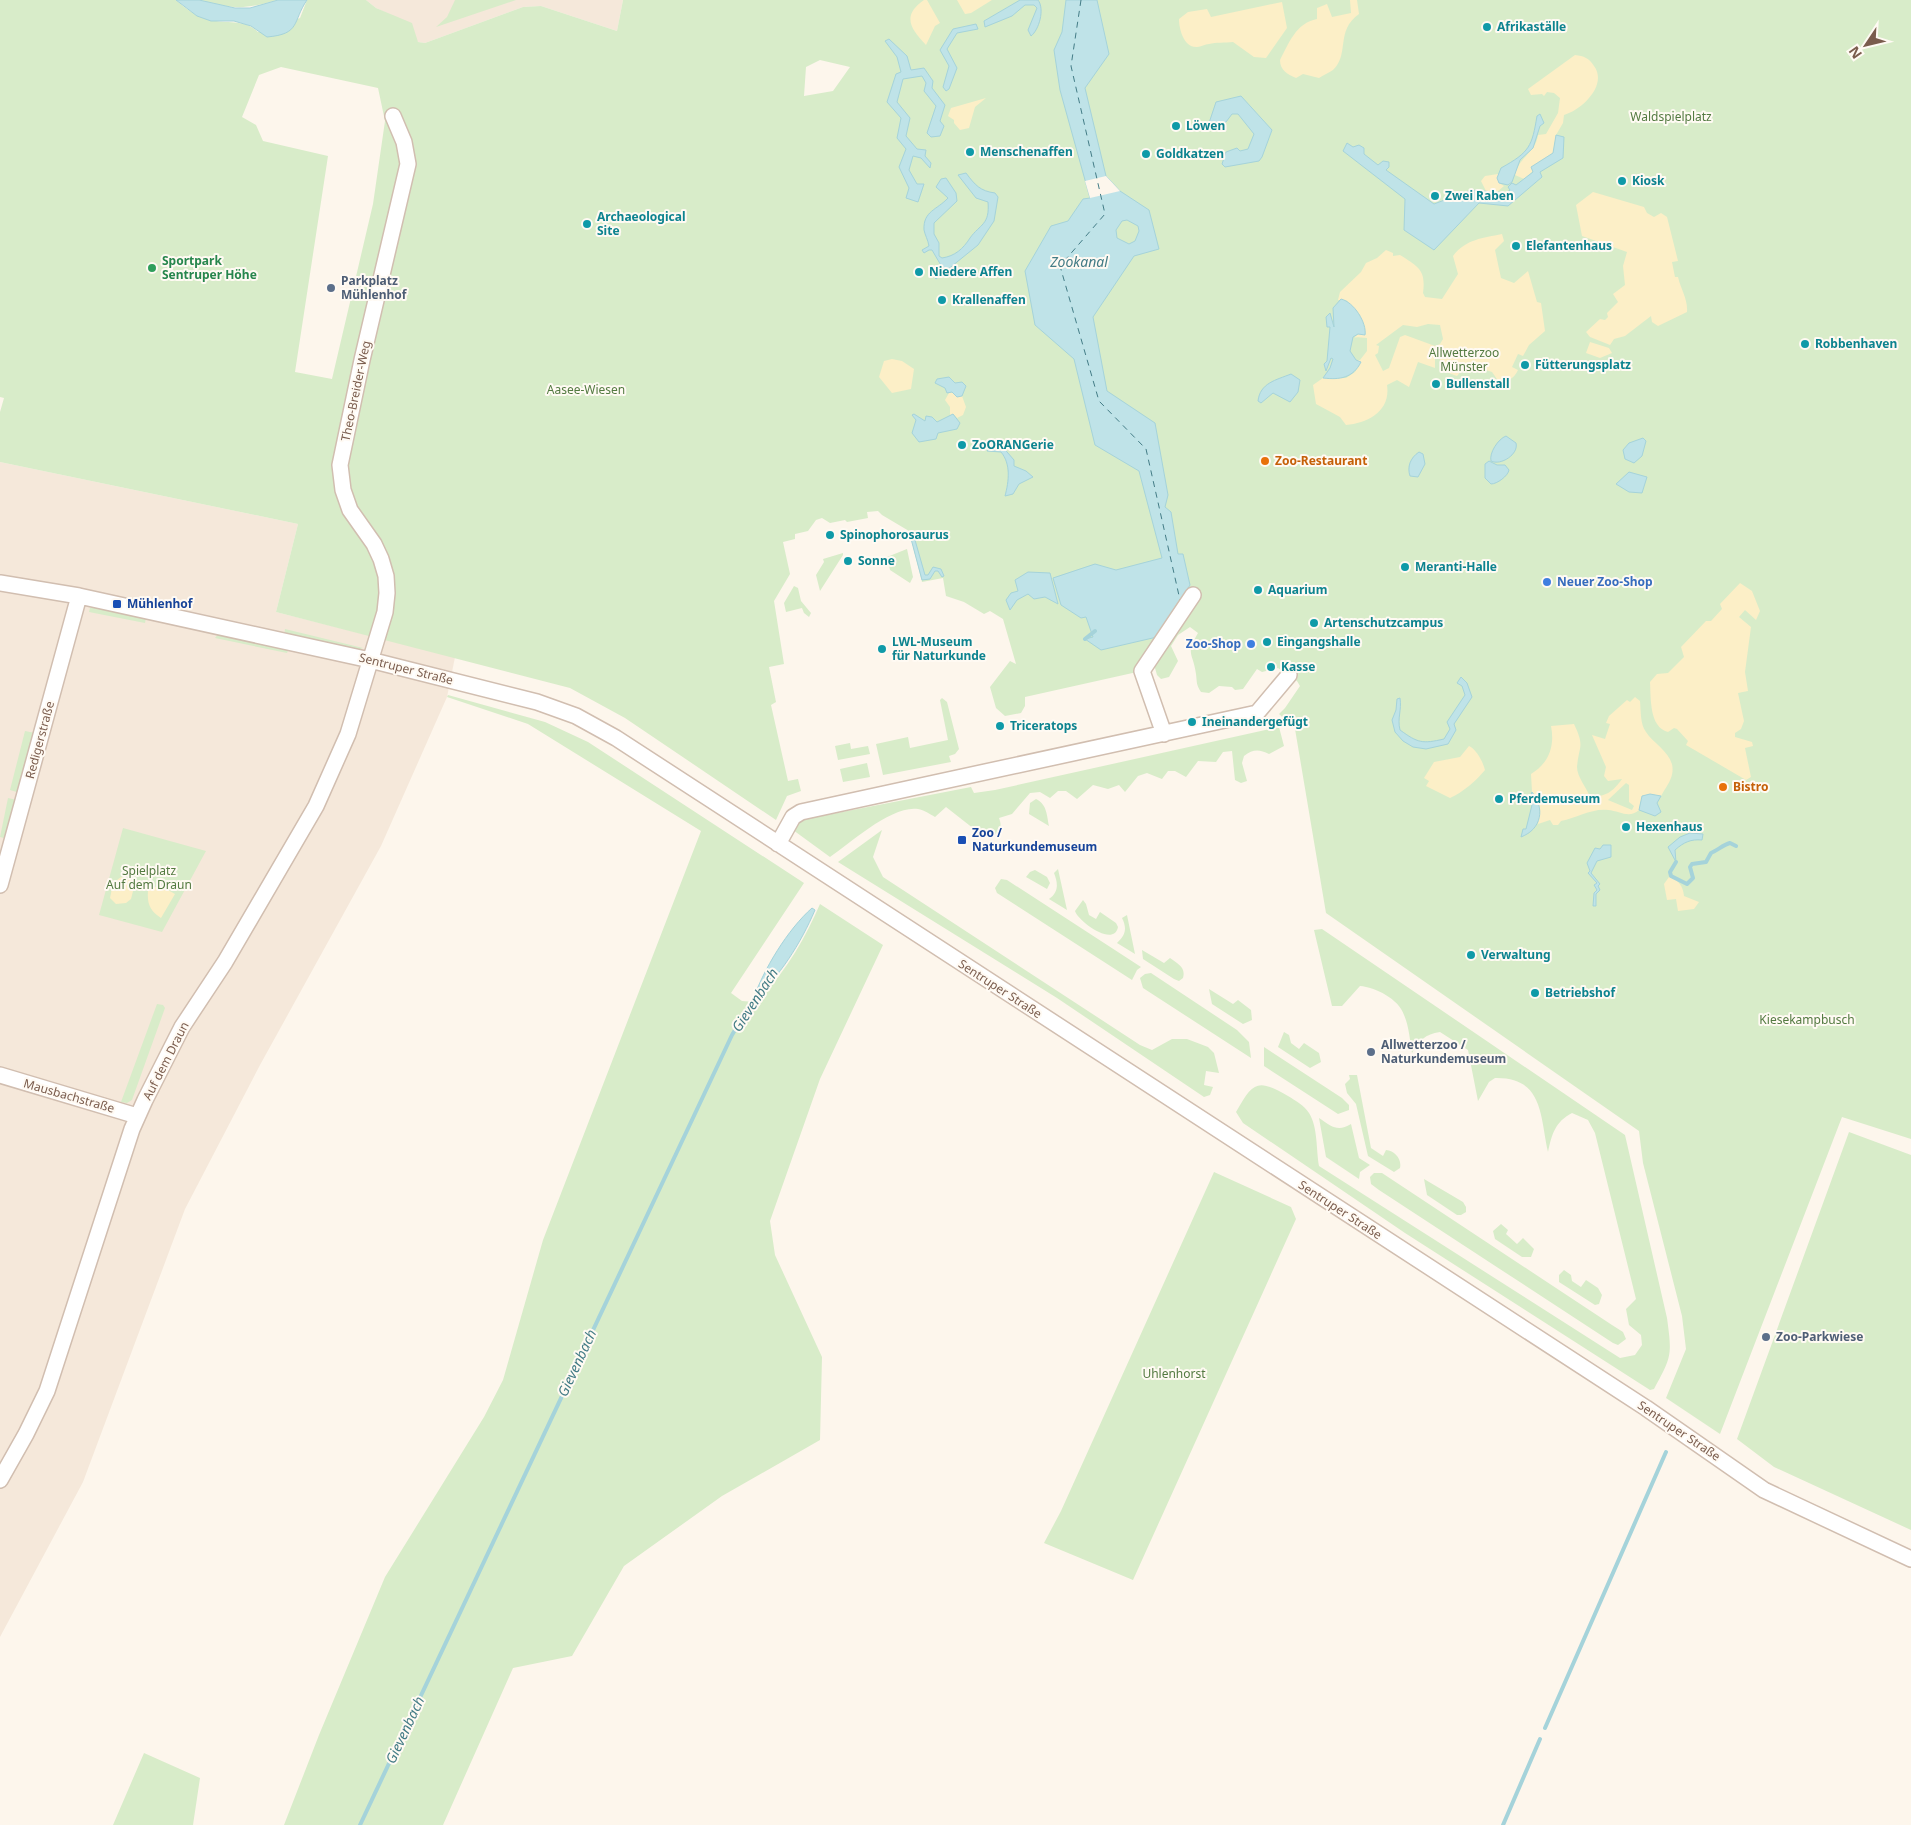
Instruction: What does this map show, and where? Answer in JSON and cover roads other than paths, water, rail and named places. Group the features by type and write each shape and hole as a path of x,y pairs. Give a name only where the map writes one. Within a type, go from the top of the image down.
{"street":[{"name":"Theo-Breider-Weg","path":"370,660 385,612 386,576 374,544 350,510 344,490 340,465 362,360 408,164 404,142 393,116"},
{"name":"Sentruper Straße","path":"0,583 79,596 370,660 537,702 576,716 616,738 1646,1408 1764,1490 1911,1559"},
{"path":"1164,734 1142,671 1193,595"},
{"name":"Redigerstraße","path":"0,885 79,596"},
{"name":"Auf dem Draun","path":"0,1480 26,1434 47,1391 138,1116 182,1026 224,962 316,806 348,734 370,660"},
{"path":"778,844 793,817 800,812 1257,713 1289,675"},
{"name":"Mausbachstraße","path":"0,1075 138,1116"}],"water":[{"path":"176,0 199,0 235,8 250,8 278,0 307,0 291,30 267,37 251,26 234,21 211,21 197,16"},
{"path":"1020,0 1038,0 1040,4 1040,19 1031,36 1028,30 1037,8 1034,5 1025,5 1012,16 985,27 984,21"},
{"name":"Zookanal","path":"1066,0 1097,0 1109,54 1085,88 1106,176 1120,191 1149,210 1159,249 1134,256 1093,317 1107,391 1155,423 1168,495 1165,507 1171,512 1178,554 1183,554 1190,585 1157,637 1101,650 1085,639 1093,637 1086,617 1081,618 1061,605 1053,578 1095,564 1116,570 1162,558 1139,471 1095,445 1074,359 1035,325 1025,271 1051,226 1068,221 1083,199 1090,198 1060,90 1054,50 1062,32","holes":["1127,220 1138,226 1139,231 1135,241 1129,244 1117,238 1116,230 1122,221"]},
{"path":"976,24 978,29 957,33 947,49 957,68 949,89 946,91 943,87 949,66 940,50 953,29"},
{"path":"889,39 907,56 911,70 924,68 933,81 932,88 945,105 940,121 944,126 940,136 931,137 927,133 936,106 924,91 926,83 922,76 903,79 897,102 910,118 906,136 917,149 926,150 925,156 931,163 930,168 921,158 913,156 909,170 917,184 924,184 918,202 906,198 909,188 899,167 906,149 897,138 901,118 887,102 896,74 901,72 897,57 885,41"},
{"path":"1241,96 1272,130 1259,161 1225,167 1222,164 1226,152 1237,148 1240,151 1248,149 1254,134 1238,114 1232,114 1226,122 1210,130 1207,129 1216,102"},
{"path":"1540,114 1544,123 1540,126 1533,148 1520,160 1512,182 1508,185 1499,183 1497,178 1501,168 1518,157 1528,147 1537,116"},
{"path":"1556,135 1564,137 1563,158 1540,172 1542,177 1508,206 1479,203 1434,250 1404,230 1405,199 1343,151 1347,143 1353,147 1359,145 1364,148 1364,154 1378,165 1383,161 1389,162 1389,167 1386,170 1434,204 1471,190 1506,193 1510,190 1508,187 1512,183 1516,185 1533,172 1531,167 1553,153"},
{"path":"966,173 978,187 995,193 998,197 994,221 978,245 936,279 934,277 942,267 932,250 924,253 922,250 929,246 924,230 924,224 928,215 948,198 936,187 941,179 946,178 956,193 957,201 934,223 934,234 939,243 939,256 942,258 951,256 958,251 986,220 988,202 976,198 958,175"},
{"path":"1341,299 1351,304 1359,314 1364,325 1365,335 1358,334 1353,337 1350,351 1356,360 1361,362 1350,375 1335,379 1323,378 1330,368 1333,359 1331,358 1326,371 1324,364 1327,361 1330,327 1327,327 1326,317 1330,313 1334,327 1333,308"},
{"path":"1291,374 1300,380 1298,392 1290,402 1273,393 1261,403 1258,401 1259,395 1265,386 1274,380"},
{"path":"949,377 955,383 962,382 966,386 962,396 957,397 952,392 947,393 945,388 935,383 937,379"},
{"path":"914,414 925,421 926,416 932,417 937,422 953,414 960,423 957,429 938,433 936,439 919,442 912,433 916,420 912,415"},
{"path":"1506,436 1516,443 1515,451 1508,458 1500,462 1491,461 1491,454 1495,447"},
{"path":"1643,438 1646,441 1642,456 1634,463 1625,459 1623,450 1629,443"},
{"path":"1001,445 1014,460 1014,466 1026,471 1033,477 1019,484 1013,494 1005,496 1008,467 1004,457 1001,452 987,451 989,448"},
{"path":"1419,452 1423,454 1425,464 1418,477 1410,476 1410,463"},
{"path":"1489,461 1497,465 1505,465 1509,470 1502,479 1491,484 1485,478 1485,464"},
{"path":"1629,472 1647,477 1642,493 1629,492 1616,484"},
{"path":"913,533 925,575 928,575 933,567 941,569 944,576 942,577 938,571 935,571 930,579 922,580 910,535"},
{"path":"1028,572 1050,573 1058,604 1045,597 1034,599 1028,594 1017,600 1010,610 1006,600 1011,593 1018,591 1015,580"},
{"path":"1461,677 1467,683 1472,697 1454,724 1456,730 1448,744 1426,749 1413,747 1403,741 1395,732 1392,720 1396,710 1397,699 1400,698 1400,730 1411,738 1420,741 1430,742 1444,739 1450,729 1447,722 1465,695 1462,686 1457,683"},
{"path":"1532,792 1539,805 1539,818 1533,829 1521,837 1523,829 1526,829 1533,801 1529,800"},
{"path":"1650,794 1661,796 1657,803 1661,812 1655,816 1639,810 1642,796"},
{"path":"1690,833 1703,834 1702,840 1688,842 1675,850 1676,862 1668,847 1680,837"},
{"path":"1603,845 1611,845 1611,857 1597,861 1591,873 1600,884 1598,886 1600,890 1596,894 1596,906 1593,906 1594,893 1597,890 1594,885 1597,883 1588,873 1590,871 1587,863 1595,848 1600,849"},
{"path":"812,908 815,910 796,947 772,981 753,1000 763,976 785,938"}],"waterway":[{"path":"1085,639 1095,631"},
{"path":"1676,862 1670,872 1671,876 1687,884 1693,878 1690,867 1692,864 1706,862 1711,853 1727,844 1730,843 1736,846"},
{"name":"Gievenbach","path":"360,1825 732,1035 755,997"},
{"path":"1545,1728 1666,1452"},
{"path":"1503,1825 1540,1739"}],"place":[{"name":"Afrikaställe","path":"1487,27"},
{"name":"Löwen","path":"1176,126"},
{"name":"Menschenaffen","path":"970,152"},
{"name":"Goldkatzen","path":"1146,154"},
{"name":"Kiosk","path":"1622,181"},
{"name":"Zwei Raben","path":"1435,196"},
{"name":"Archaeological Site","path":"587,224"},
{"name":"Elefantenhaus","path":"1516,246"},
{"name":"Sportpark Sentruper Höhe","path":"152,268"},
{"name":"Niedere Affen","path":"919,272"},
{"name":"Parkplatz Mühlenhof","path":"331,288"},
{"name":"Krallenaffen","path":"942,300"},
{"name":"Robbenhaven","path":"1805,344"},
{"name":"Fütterungsplatz","path":"1525,365"},
{"name":"Bullenstall","path":"1436,384"},
{"name":"ZoORANGerie","path":"962,445"},
{"name":"Zoo-Restaurant","path":"1265,461"},
{"name":"Spinophorosaurus","path":"830,535"},
{"name":"Sonne","path":"848,561"},
{"name":"Meranti-Halle","path":"1405,567"},
{"name":"Neuer Zoo-Shop","path":"1547,582"},
{"name":"Aquarium","path":"1258,590"},
{"name":"Mühlenhof","path":"117,604"},
{"name":"Artenschutzcampus","path":"1314,623"},
{"name":"Eingangshalle","path":"1267,642"},
{"name":"Zoo-Shop","path":"1251,644"},
{"name":"LWL-Museum für Naturkunde","path":"882,649"},
{"name":"Kasse","path":"1271,667"},
{"name":"Ineinandergefügt","path":"1192,722"},
{"name":"Triceratops","path":"1000,726"},
{"name":"Bistro","path":"1723,787"},
{"name":"Pferdemuseum","path":"1499,799"},
{"name":"Hexenhaus","path":"1626,827"},
{"name":"Zoo / Naturkundemuseum","path":"962,840"},
{"name":"Verwaltung","path":"1471,955"},
{"name":"Betriebshof","path":"1535,993"},
{"name":"Allwetterzoo / Naturkundemuseum","path":"1371,1052"},
{"name":"Zoo-Parkwiese","path":"1766,1337"}],"park label":[{"name":"Waldspielplatz","path":"1671,117"},
{"name":"Allwetterzoo Münster","path":"1464,360"},
{"name":"Aasee-Wiesen","path":"586,390"},
{"name":"Spielplatz Auf dem Draun","path":"149,878"},
{"name":"Kiesekampbusch","path":"1807,1020"},
{"name":"Uhlenhorst","path":"1174,1374"}]}
